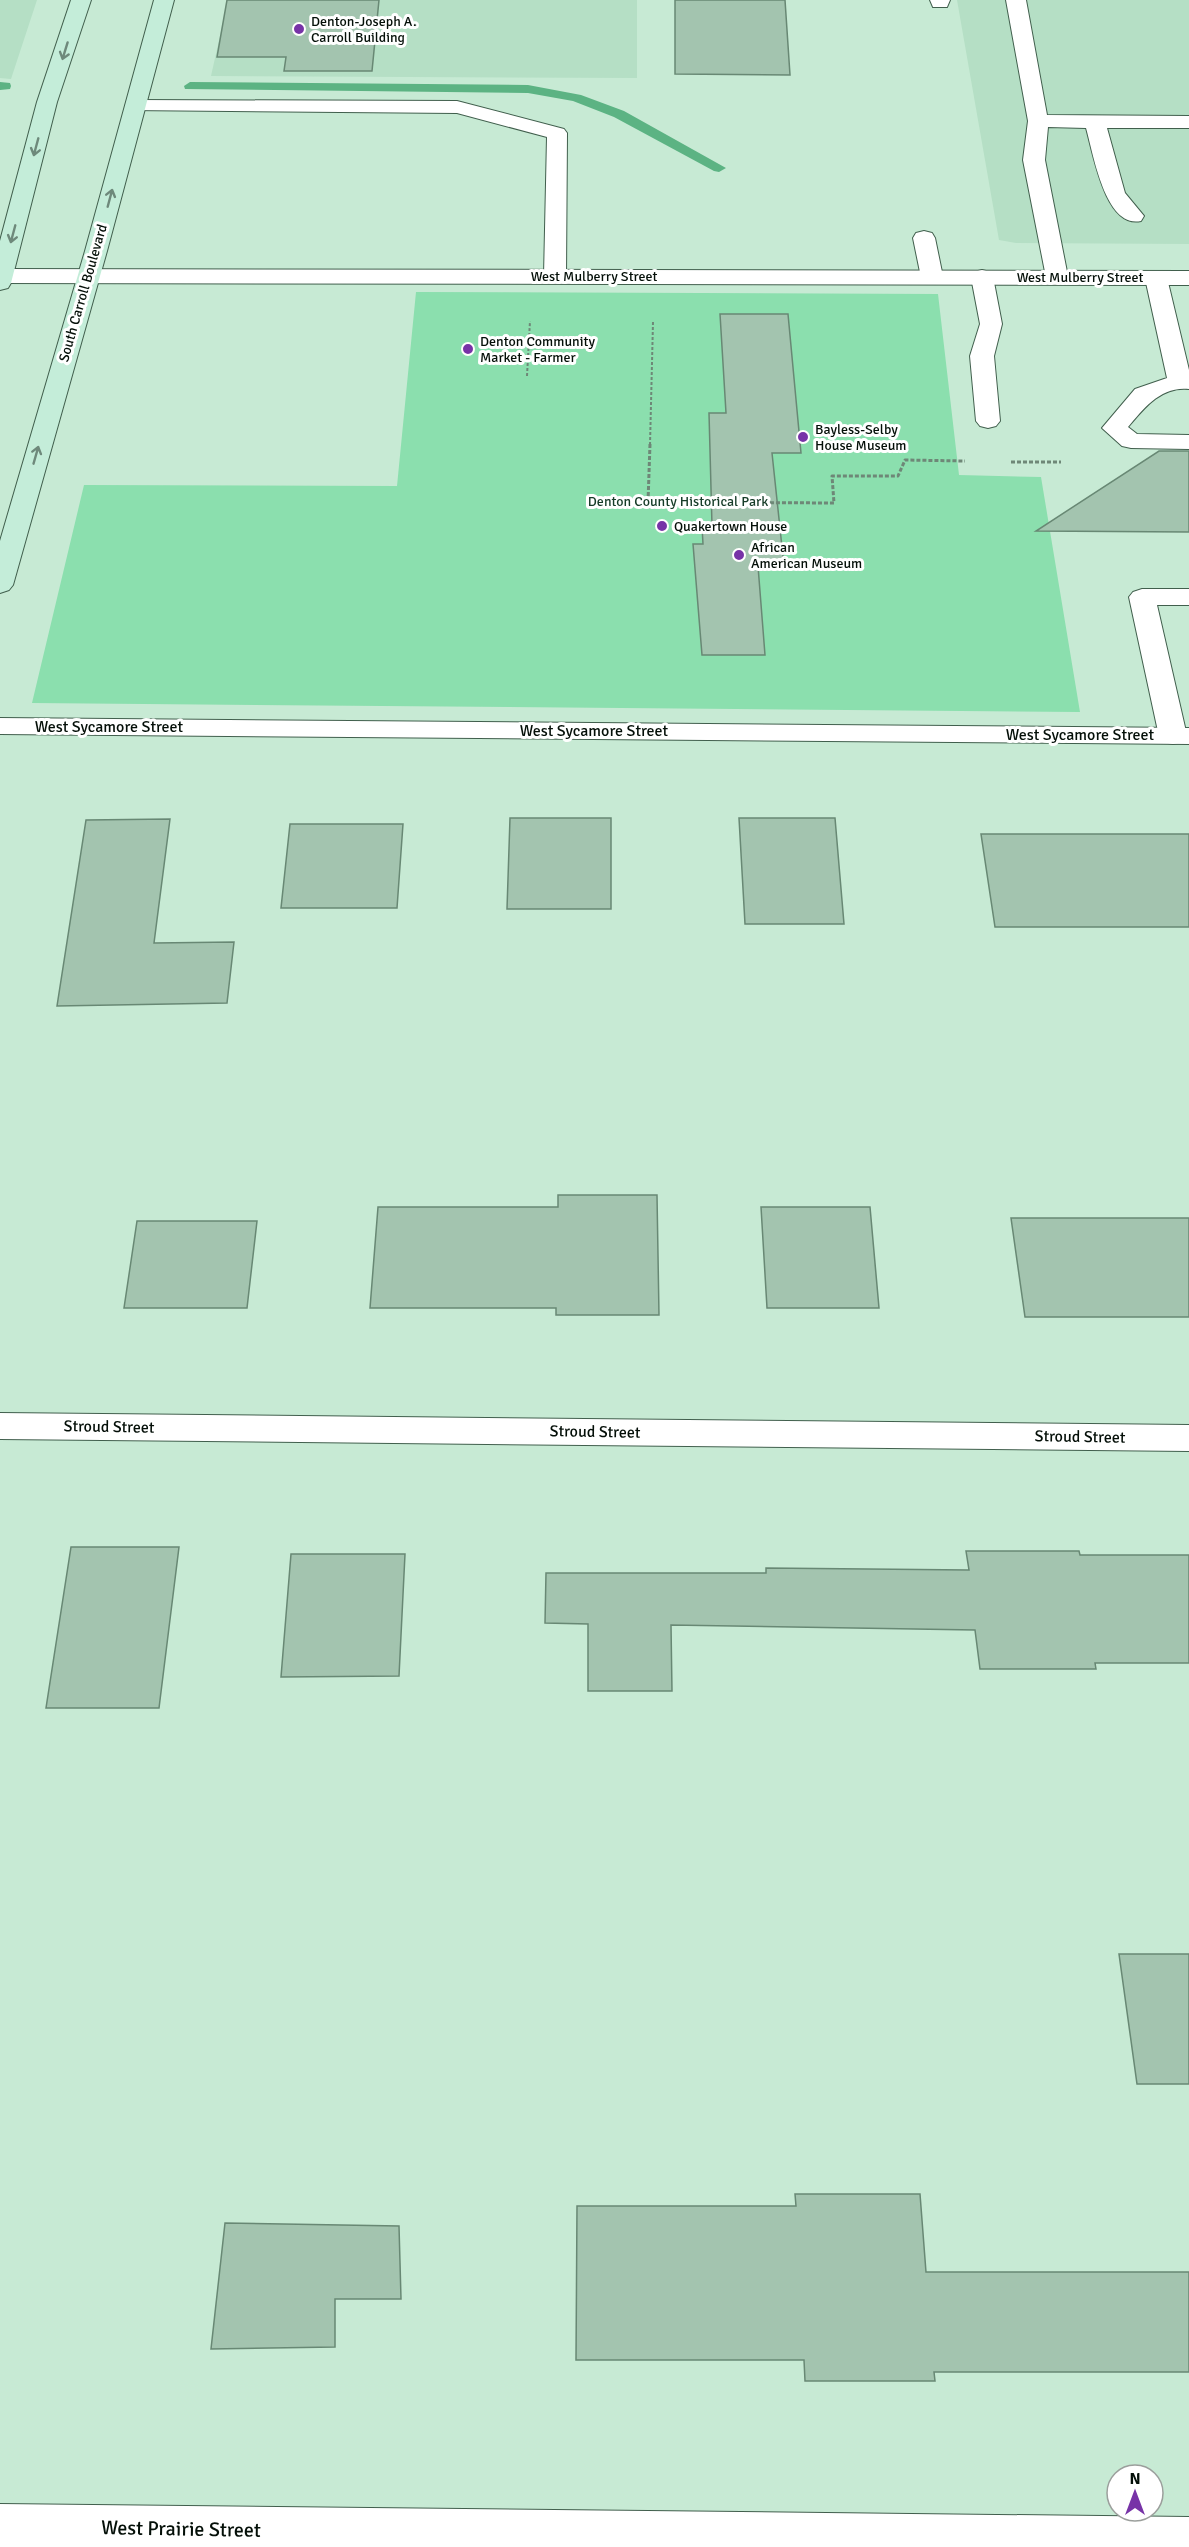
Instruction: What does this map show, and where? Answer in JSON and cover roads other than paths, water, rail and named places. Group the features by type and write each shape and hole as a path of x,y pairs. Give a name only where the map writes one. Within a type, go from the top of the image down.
{"main road":[{"path":"1,278 47,102 81,0"},
{"name":"South Carroll Boulevard","path":"0,585 89,275 164,0"}],"street":[{"path":"1016,0 1038,121 1034,160 1057,277"},
{"path":"135,106 457,107 557,133 555,276"},
{"path":"1038,121 1189,122"},
{"path":"1095,121 1115,194 1133,216"},
{"path":"924,238 932,277"},
{"name":"West Mulberry Street","path":"1,278 89,275 1189,278"},
{"path":"982,277 991,324 982,356 988,421"},
{"path":"1156,278 1184,382 1143,394 1114,429 1131,441 1189,442"},
{"path":"1181,736 1142,597 1189,597"},
{"name":"West Sycamore Street","path":"0,726 1181,736"},
{"name":"Stroud Street","path":"0,1426 1189,1438"},
{"name":"West Prairie Street","path":"0,2527 61,2537 1189,2540"}],"waterway":[{"path":"0,86 5,86"},
{"path":"190,86 528,89 576,98 619,114 719,168"}],"place":[{"name":"Denton-Joseph A. Carroll Building","path":"299,29"},
{"name":"Denton Community Market - Farmer","path":"468,349"},
{"name":"Bayless-Selby House Museum","path":"803,437"},
{"name":"Quakertown House","path":"662,526"},
{"name":"African American Museum","path":"739,555"}],"park label":[{"name":"Denton County Historical Park","path":"678,501"}]}
